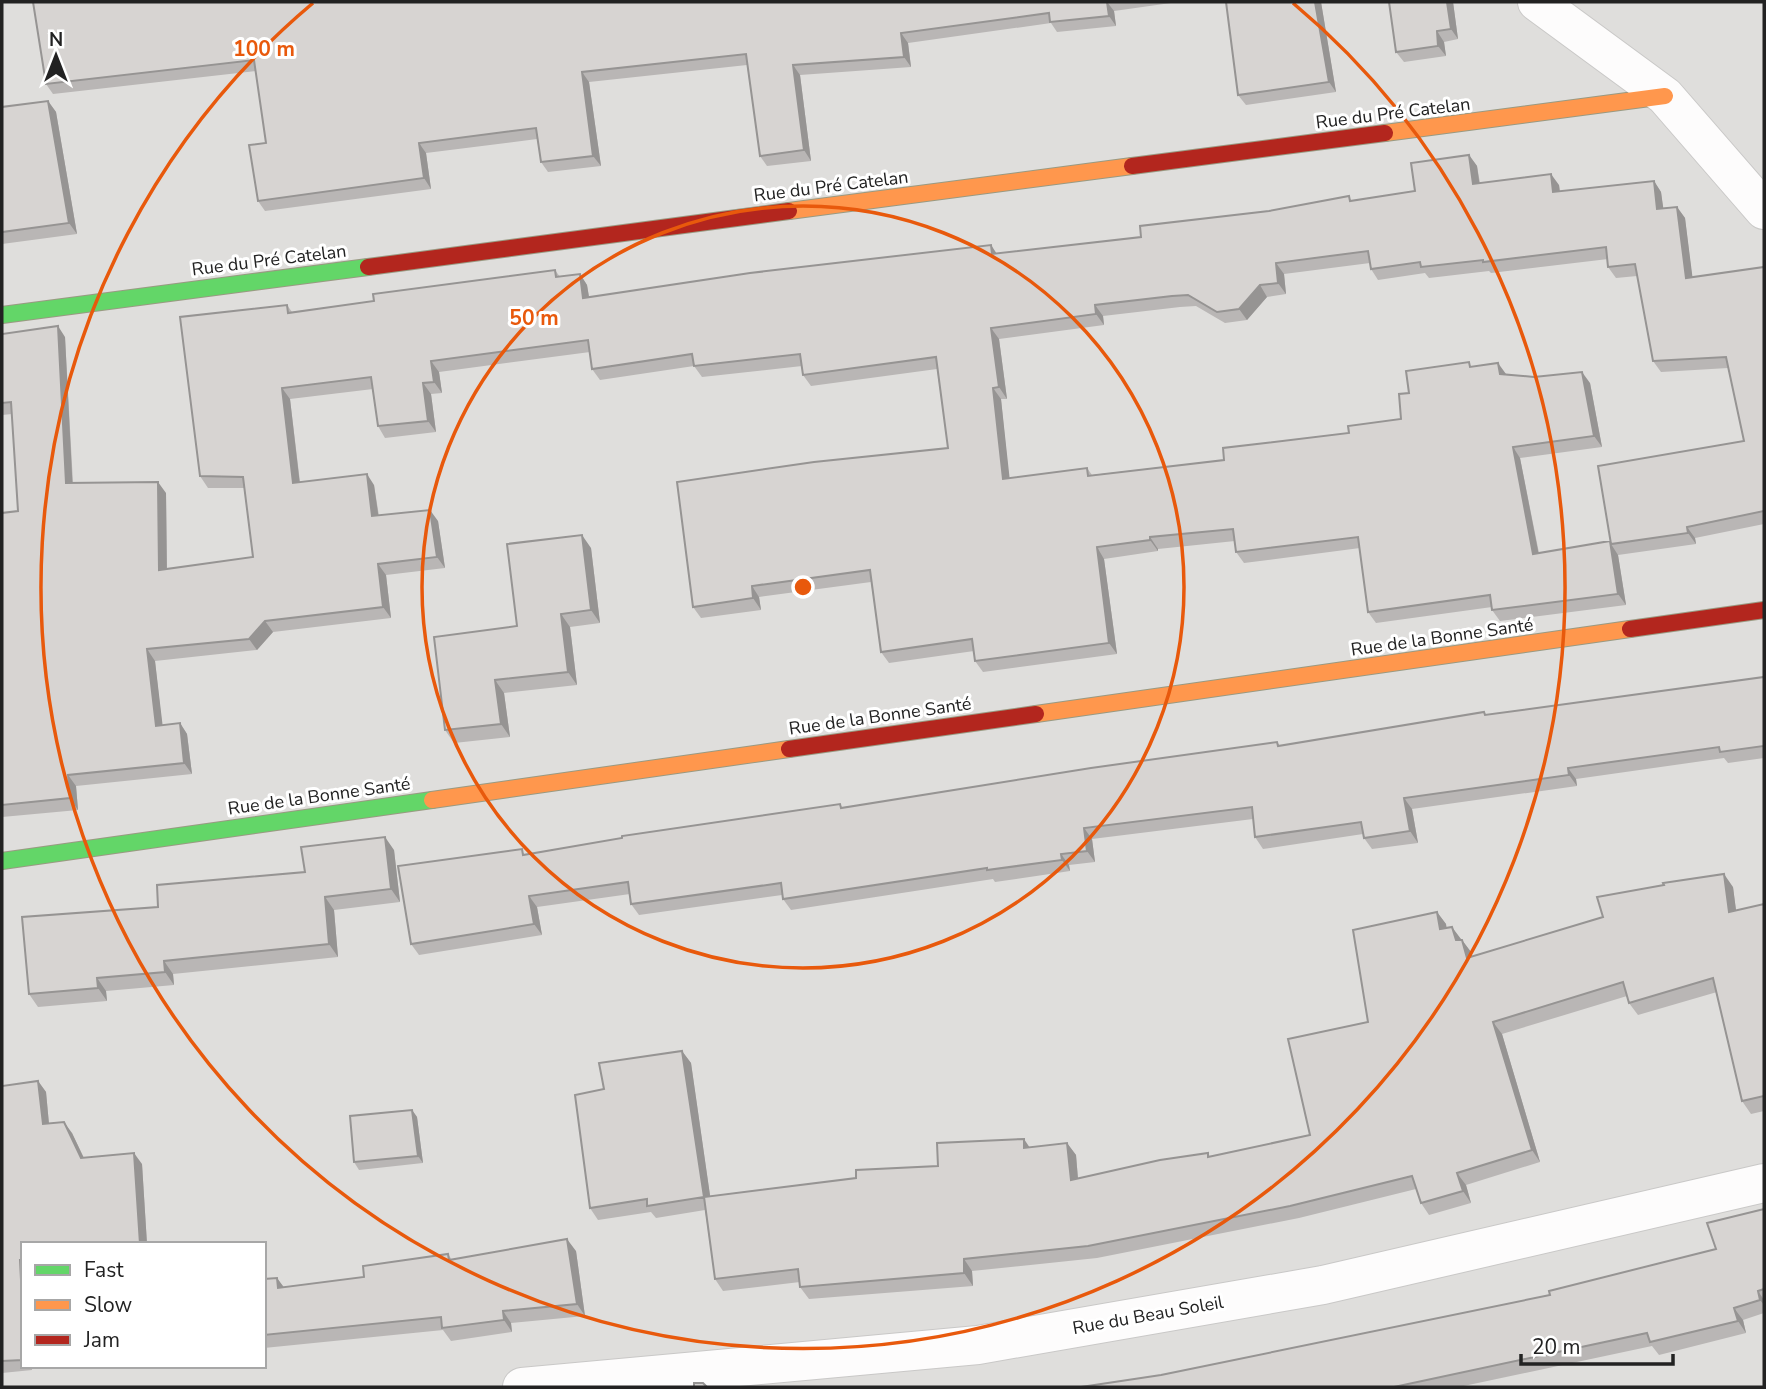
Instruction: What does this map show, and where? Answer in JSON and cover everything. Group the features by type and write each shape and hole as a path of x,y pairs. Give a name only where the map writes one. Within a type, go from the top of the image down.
{"street":[{"path":"1537,2 1665,96 1764,210"},
{"name":"Rue du Pré Catelan","path":"2,315 1665,96"},
{"name":"Rue de la Bonne Santé","path":"2,861 1764,610"},
{"name":"Rue du Beau Soleil","path":"522,1387 978,1345 1323,1285 1764,1183"}],"shaded area":[{"path":"2,2 1764,2 1764,1387 2,1387"}],"building":[{"path":"33,2 1107,2 1109,16 1050,22 1049,13 901,33 904,57 793,65 804,150 760,156 746,54 582,72 593,156 541,162 536,128 419,143 424,178 258,201 249,145 266,143 254,60 46,84"},
{"path":"1226,2 1315,2 1329,82 1238,95"},
{"path":"1389,2 1447,2 1451,29 1437,31 1438,46 1396,52"},
{"path":"48,101 69,223 2,232 2,107"},
{"path":"1469,155 1473,184 1551,174 1553,192 1654,181 1657,209 1677,207 1686,278 1764,267 1764,511 1687,527 1688,533 1611,544 1598,466 1744,441 1726,357 1653,361 1635,264 1608,267 1606,247 1421,267 1420,262 1371,269 1368,251 1276,263 1278,283 1260,285 1239,309 1217,312 1188,295 1172,296 1095,305 1096,314 991,328 999,387 993,388 1003,479 1087,468 1088,476 1224,460 1223,448 1349,433 1348,426 1401,419 1399,394 1409,393 1406,371 1469,362 1470,367 1498,363 1500,374 1534,377 1582,372 1594,436 1513,447 1533,554 1610,541 1618,594 1492,610 1490,595 1368,612 1358,537 1236,552 1233,529 1150,537 1150,540 1097,547 1109,643 975,661 972,639 881,652 870,570 752,586 753,598 693,607 677,482 814,462 948,448 936,357 803,375 800,354 694,366 692,354 592,369 588,340 431,361 434,382 423,383 428,421 378,426 371,377 282,388 293,483 367,474 372,516 430,510 437,557 378,564 383,607 265,621 249,639 147,649 156,726 180,723 184,763 68,775 70,798 2,805 2,513 18,511 11,402 2,403 2,334 58,326 66,483 158,482 159,570 253,557 243,477 200,476 180,317 287,305 288,313 374,301 373,294 555,270 556,277 580,274 583,298 750,273 991,245 992,254 1141,237 1140,226 1269,211 1349,196 1350,201 1415,191 1411,163"},
{"path":"582,535 591,610 561,614 568,672 495,680 501,724 445,730 434,637 517,626 507,544"},
{"path":"1764,677 1764,746 1720,752 1719,747 1568,768 1569,775 1404,798 1410,831 1364,838 1361,822 1255,837 1252,807 1084,828 1087,851 1061,854 1062,860 987,868 783,899 781,883 631,904 628,882 529,896 534,924 411,944 398,866 522,849 523,855 622,836 840,804 841,808 1091,768 1277,742 1278,746 1484,712 1485,715"},
{"path":"385,837 391,889 325,897 329,944 164,961 165,972 97,978 98,988 29,994 22,917 158,907 157,885 305,872 301,847"},
{"path":"1724,874 1729,912 1764,904 1764,1096 1742,1101 1713,978 1629,1003 1623,982 1493,1022 1532,1150 1457,1173 1463,1191 1421,1203 1412,1176 1290,1206 1088,1246 964,1259 964,1273 800,1287 798,1269 715,1279 704,1197 856,1178 856,1170 938,1166 937,1143 1024,1139 1024,1148 1067,1143 1071,1180 1160,1160 1208,1153 1208,1157 1310,1135 1288,1039 1368,1022 1353,930 1437,912 1440,929 1452,927 1456,940 1462,940 1467,958 1603,917 1597,897"},
{"path":"682,1051 704,1197 647,1206 647,1199 590,1208 575,1095 604,1089 599,1063"},
{"path":"38,1081 43,1124 64,1122 81,1158 134,1153 140,1242 21,1242 21,1360 2,1361 2,1086"},
{"path":"412,1110 418,1156 354,1162 350,1116"},
{"path":"1764,1209 1764,1289 1758,1291 1760,1300 1734,1308 1738,1321 1650,1342 1647,1333 1394,1387 1081,1387 1161,1375 1550,1295 1549,1291 1716,1249 1707,1223"},
{"path":"567,1239 577,1304 503,1311 504,1320 442,1328 441,1317 266,1335 266,1279 277,1278 278,1288 364,1277 363,1266 448,1254 449,1260"},
{"path":"694,1383 703,1383 707,1387 694,1387"}],"traffic: fast":[{"path":"2,315 368,267"},
{"path":"2,861 432,800"}],"traffic: slow":[{"path":"1385,133 1665,96"},
{"path":"789,211 1132,166"},
{"path":"1036,714 1630,629"},
{"path":"432,800 789,749"}],"traffic: jam":[{"path":"1132,166 1385,133"},
{"path":"368,267 789,211"},
{"path":"1630,629 1764,610"},
{"path":"789,749 1036,714"}]}
